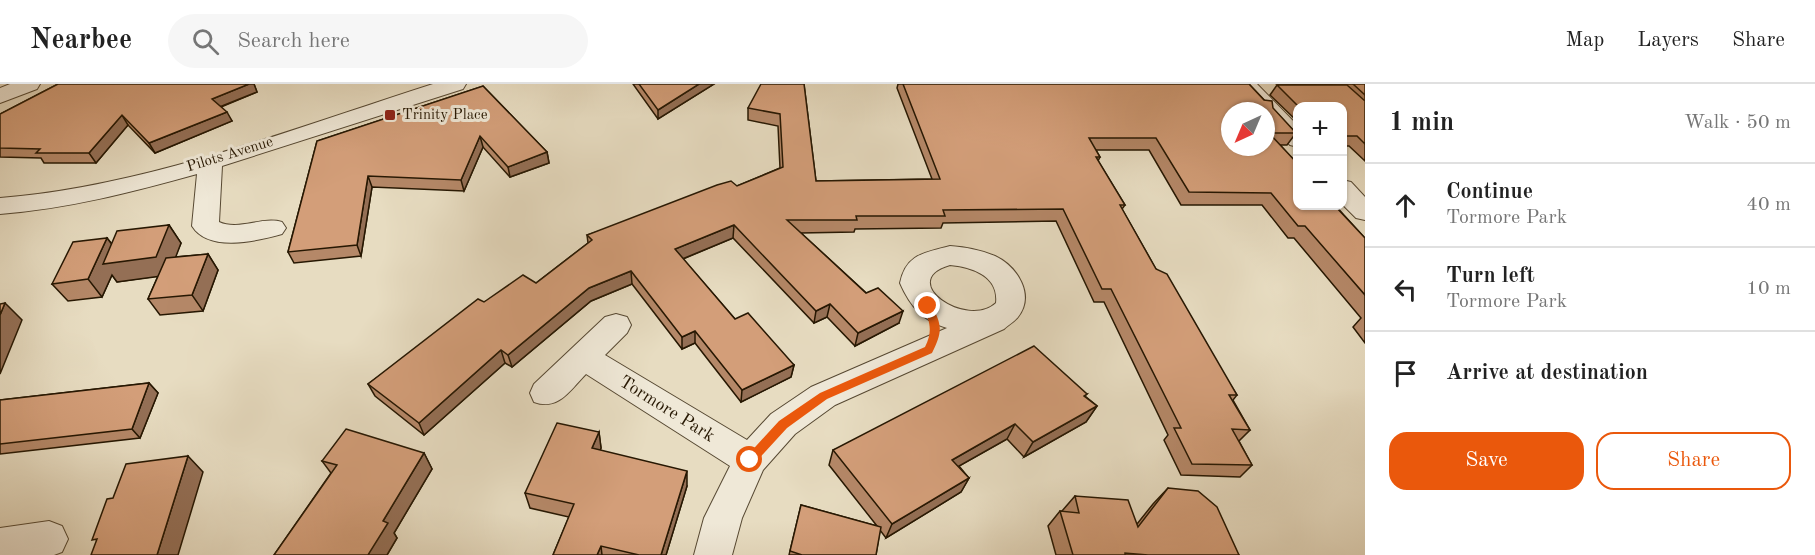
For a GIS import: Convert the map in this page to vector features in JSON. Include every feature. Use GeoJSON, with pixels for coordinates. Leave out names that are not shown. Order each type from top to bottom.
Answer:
{"type":"FeatureCollection","features":[{"type":"Feature","properties":{"kind":"street"},"geometry":{"type":"LineString","coordinates":[[0,96],[29,84]]}},
{"type":"Feature","properties":{"kind":"street","name":"Pilots Avenue"},"geometry":{"type":"LineString","coordinates":[[0,207],[48,202],[102,192],[210,162],[454,84]]}},
{"type":"Feature","properties":{"kind":"street"},"geometry":{"type":"LineString","coordinates":[[1245,84],[1293,135]]}},
{"type":"Feature","properties":{"kind":"street"},"geometry":{"type":"LineString","coordinates":[[210,162],[205,226],[210,231],[221,234],[273,228]]}},
{"type":"Feature","properties":{"kind":"street"},"geometry":{"type":"LineString","coordinates":[[1347,193],[1365,212]]}},
{"type":"Feature","properties":{"kind":"street"},"geometry":{"type":"LineString","coordinates":[[713,555],[723,518],[750,460],[783,424],[824,396],[993,321],[1005,314],[1011,304],[1012,293],[1006,281],[996,270],[982,262],[966,256],[950,255],[934,257],[923,263],[915,272],[913,283],[918,295],[928,306],[942,316],[959,322],[977,324],[993,321]]}},
{"type":"Feature","properties":{"kind":"street"},"geometry":{"type":"LineString","coordinates":[[928,306],[936,324],[936,337],[928,350]]}},
{"type":"Feature","properties":{"kind":"street"},"geometry":{"type":"LineString","coordinates":[[546,393],[616,326]]}},
{"type":"Feature","properties":{"kind":"street","name":"Tormore Park"},"geometry":{"type":"LineString","coordinates":[[584,357],[750,460]]}},
{"type":"Feature","properties":{"kind":"street"},"geometry":{"type":"LineString","coordinates":[[0,546],[49,539]]}},
{"type":"Feature","properties":{"kind":"building"},"geometry":{"type":"Polygon","coordinates":[[[58,84],[249,84],[212,99],[227,112],[149,143],[122,115],[89,153],[36,153],[40,149],[0,148],[0,114],[58,84]]]}},
{"type":"Feature","properties":{"kind":"building"},"geometry":{"type":"Polygon","coordinates":[[[639,84],[699,84],[658,110],[639,84]]]}},
{"type":"Feature","properties":{"kind":"building"},"geometry":{"type":"Polygon","coordinates":[[[761,84],[804,84],[816,181],[940,179],[903,84],[1249,84],[1264,100],[1272,102],[1221,102],[1221,156],[1275,156],[1275,139],[1293,159],[1293,210],[1339,210],[1365,238],[1365,295],[1305,226],[1298,226],[1271,193],[1189,192],[1156,138],[1089,138],[1100,157],[1096,157],[1125,205],[1120,205],[1156,269],[1167,274],[1237,395],[1229,395],[1250,430],[1232,429],[1252,465],[1192,464],[1174,428],[1181,428],[1111,289],[1102,289],[1063,209],[943,210],[945,216],[856,216],[857,220],[787,220],[866,293],[878,288],[903,311],[858,333],[830,304],[816,311],[734,225],[675,249],[735,319],[748,313],[794,365],[742,390],[695,331],[682,337],[631,271],[589,288],[508,355],[501,350],[419,423],[368,384],[478,299],[484,302],[523,275],[536,283],[592,240],[587,235],[717,185],[731,181],[737,186],[783,167],[780,114],[748,108],[761,84]]]}},
{"type":"Feature","properties":{"kind":"building"},"geometry":{"type":"Polygon","coordinates":[[[1353,84],[1365,84],[1365,95],[1353,84]]]}},
{"type":"Feature","properties":{"kind":"building"},"geometry":{"type":"Polygon","coordinates":[[[1277,85],[1347,85],[1365,101],[1365,144],[1357,136],[1347,136],[1347,102],[1294,102],[1277,85]]]}},
{"type":"Feature","properties":{"kind":"building"},"geometry":{"type":"Polygon","coordinates":[[[483,86],[547,152],[508,167],[480,136],[461,180],[368,176],[357,245],[288,252],[317,141],[483,86]]]}},
{"type":"Feature","properties":{"kind":"building"},"geometry":{"type":"Polygon","coordinates":[[[1275,110],[1293,130],[1293,133],[1275,133],[1275,110]]]}},
{"type":"Feature","properties":{"kind":"building"},"geometry":{"type":"Polygon","coordinates":[[[169,225],[156,257],[103,264],[117,231],[169,225]]]}},
{"type":"Feature","properties":{"kind":"building"},"geometry":{"type":"Polygon","coordinates":[[[107,238],[88,279],[52,284],[73,242],[107,238]]]}},
{"type":"Feature","properties":{"kind":"building"},"geometry":{"type":"Polygon","coordinates":[[[208,254],[192,295],[148,299],[166,258],[208,254]]]}},
{"type":"Feature","properties":{"kind":"building"},"geometry":{"type":"Polygon","coordinates":[[[5,303],[0,315],[0,304],[5,303]]]}},
{"type":"Feature","properties":{"kind":"building"},"geometry":{"type":"Polygon","coordinates":[[[1034,346],[1097,406],[1033,442],[1015,424],[952,460],[969,478],[892,524],[833,450],[1034,346]]]}},
{"type":"Feature","properties":{"kind":"building"},"geometry":{"type":"Polygon","coordinates":[[[149,383],[132,429],[0,444],[0,400],[149,383]]]}},
{"type":"Feature","properties":{"kind":"building"},"geometry":{"type":"Polygon","coordinates":[[[557,423],[599,432],[592,448],[687,471],[661,555],[639,555],[601,546],[597,555],[553,555],[574,504],[525,493],[557,423]]]}},
{"type":"Feature","properties":{"kind":"building"},"geometry":{"type":"Polygon","coordinates":[[[346,429],[424,453],[383,521],[388,523],[368,555],[274,555],[337,465],[322,461],[346,429]]]}},
{"type":"Feature","properties":{"kind":"building"},"geometry":{"type":"Polygon","coordinates":[[[188,456],[157,555],[91,555],[97,539],[92,540],[107,499],[113,498],[126,464],[188,456]]]}},
{"type":"Feature","properties":{"kind":"building"},"geometry":{"type":"Polygon","coordinates":[[[1168,488],[1198,491],[1217,507],[1239,555],[1125,553],[1125,555],[1073,555],[1060,511],[1079,513],[1075,496],[1128,500],[1138,527],[1168,488]]]}},
{"type":"Feature","properties":{"kind":"building"},"geometry":{"type":"Polygon","coordinates":[[[801,505],[881,527],[876,555],[802,555],[790,551],[801,505]]]}},
{"type":"Feature","properties":{"kind":"place","name":"Trinity Place"},"geometry":{"type":"Point","coordinates":[390,115]}},
{"type":"Feature","properties":{"kind":"route"},"geometry":{"type":"LineString","coordinates":[[750,460],[783,424],[824,396],[928,350],[936,337],[936,324],[928,306]]}}]}
